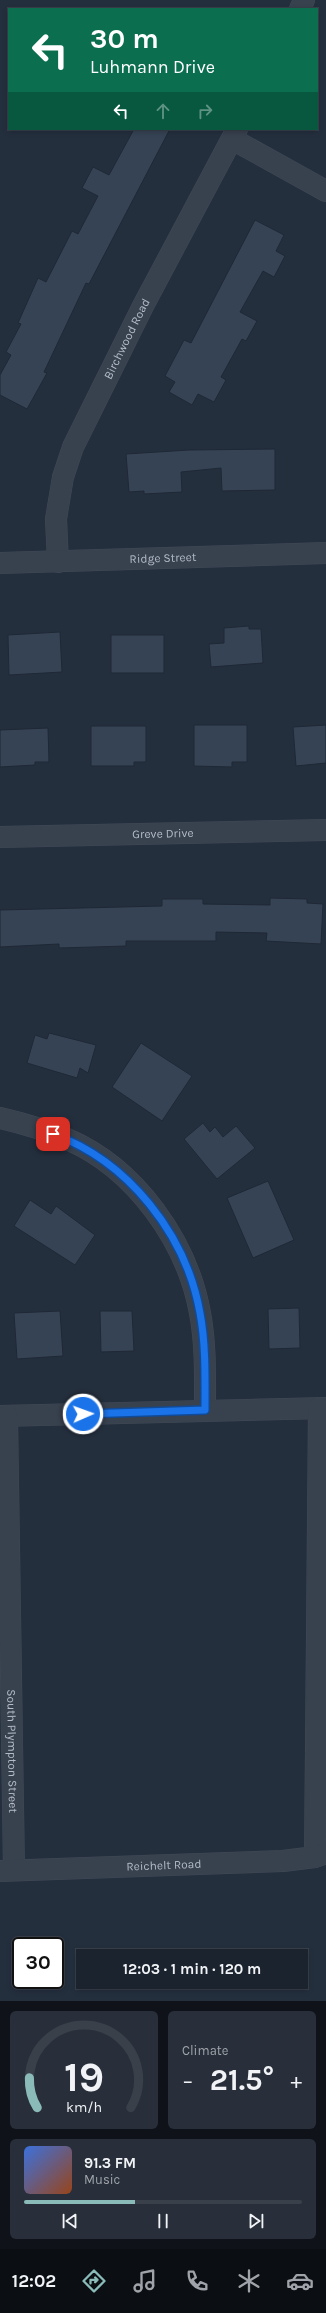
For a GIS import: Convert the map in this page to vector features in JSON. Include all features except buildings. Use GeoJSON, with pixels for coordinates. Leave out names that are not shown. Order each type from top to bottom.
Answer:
{"type":"FeatureCollection","features":[{"type":"Feature","properties":{"kind":"street"},"geometry":{"type":"LineString","coordinates":[[234,134],[326,191]]}},
{"type":"Feature","properties":{"kind":"street","name":"Birchwood Road"},"geometry":{"type":"LineString","coordinates":[[58,562],[56,519],[63,477],[73,447],[143,306],[234,134]]}},
{"type":"Feature","properties":{"kind":"street","name":"Ridge Street"},"geometry":{"type":"LineString","coordinates":[[0,563],[326,553]]}},
{"type":"Feature","properties":{"kind":"street","name":"Greve Drive"},"geometry":{"type":"LineString","coordinates":[[0,837],[326,830]]}},
{"type":"Feature","properties":{"kind":"street"},"geometry":{"type":"LineString","coordinates":[[0,1118],[67,1139],[99,1157],[130,1184],[157,1214],[184,1263],[197,1297],[204,1351],[205,1410]]}},
{"type":"Feature","properties":{"kind":"street"},"geometry":{"type":"LineString","coordinates":[[4,1416],[323,1408],[321,1855]]}},
{"type":"Feature","properties":{"kind":"street","name":"South Plympton Street"},"geometry":{"type":"LineString","coordinates":[[4,1416],[7,1870]]}},
{"type":"Feature","properties":{"kind":"street","name":"Reichelt Road"},"geometry":{"type":"LineString","coordinates":[[7,1870],[283,1861],[321,1855]]}},
{"type":"Feature","properties":{"kind":"route"},"geometry":{"type":"LineString","coordinates":[[53,1134],[67,1139],[99,1157],[116,1170],[146,1200],[157,1214],[170,1235],[191,1280],[197,1297],[203,1330],[205,1410],[83,1414]]}}]}
